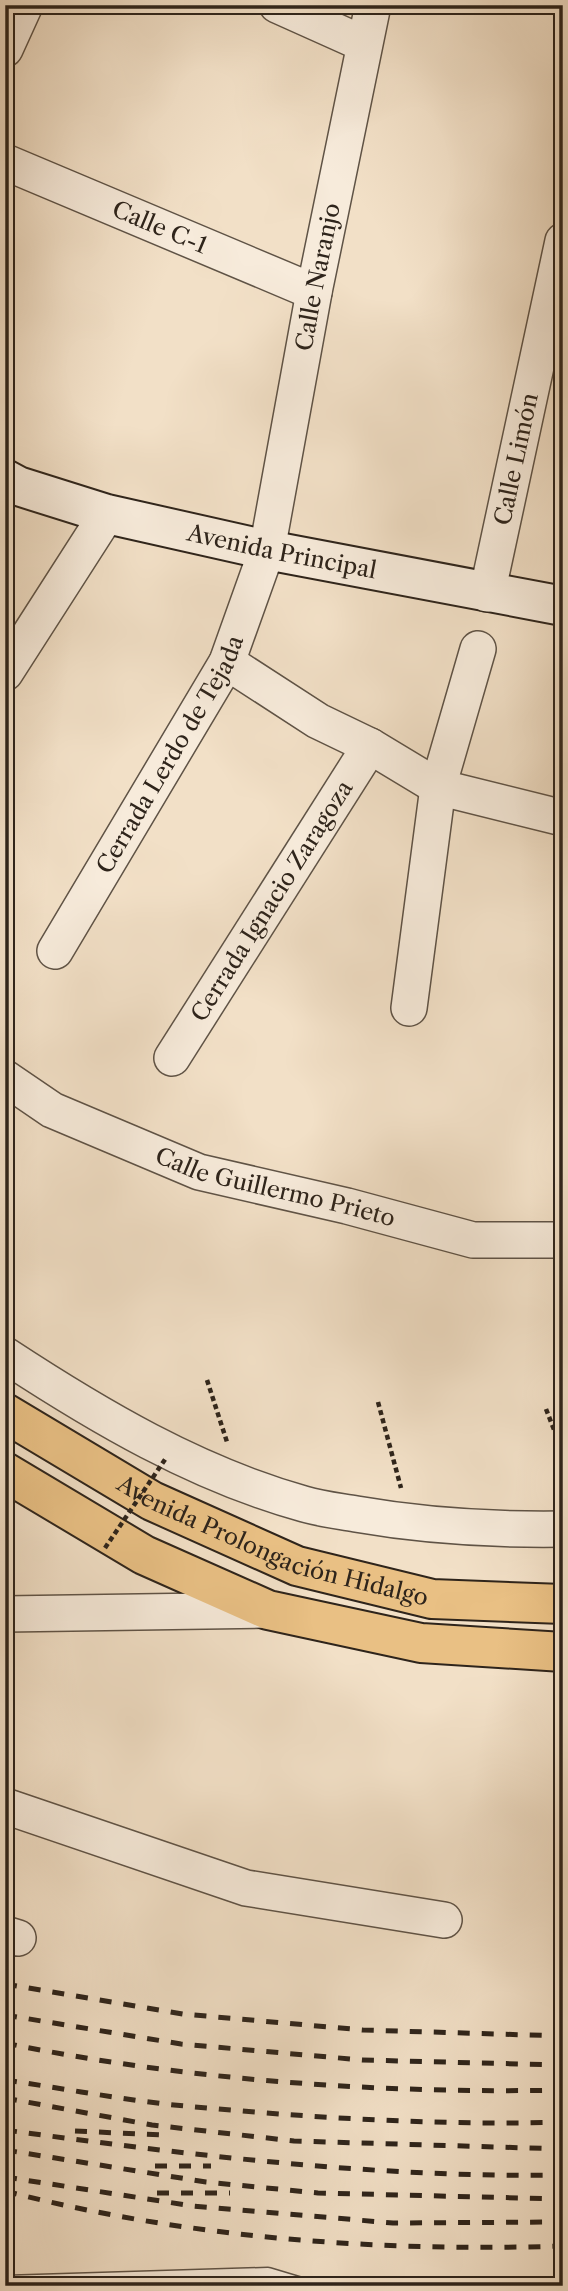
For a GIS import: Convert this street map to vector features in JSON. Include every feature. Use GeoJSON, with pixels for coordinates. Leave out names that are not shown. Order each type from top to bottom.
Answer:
{"type":"FeatureCollection","features":[{"type":"Feature","properties":{"kind":"highway","name":"Avenida Prolongación Hidalgo"},"geometry":{"type":"LineString","coordinates":[[5,1413],[152,1502],[297,1566],[432,1599],[563,1604]]}},
{"type":"Feature","properties":{"kind":"highway"},"geometry":{"type":"LineString","coordinates":[[5,1472],[144,1555],[268,1610],[421,1643],[563,1652]]}},
{"type":"Feature","properties":{"kind":"street"},"geometry":{"type":"LineString","coordinates":[[5,49],[25,5]]}},
{"type":"Feature","properties":{"kind":"street"},"geometry":{"type":"LineString","coordinates":[[276,5],[364,44]]}},
{"type":"Feature","properties":{"kind":"street","name":"Calle Naranjo"},"geometry":{"type":"LineString","coordinates":[[267,550],[314,292],[373,5]]}},
{"type":"Feature","properties":{"kind":"street","name":"Calle C-1"},"geometry":{"type":"LineString","coordinates":[[5,162],[314,292]]}},
{"type":"Feature","properties":{"kind":"street","name":"Calle Limón"},"geometry":{"type":"LineString","coordinates":[[487,594],[563,242]]}},
{"type":"Feature","properties":{"kind":"street","name":"Avenida Principal"},"geometry":{"type":"LineString","coordinates":[[5,479],[18,486],[107,513],[267,550],[487,594],[563,606]]}},
{"type":"Feature","properties":{"kind":"street"},"geometry":{"type":"LineString","coordinates":[[5,673],[107,513]]}},
{"type":"Feature","properties":{"kind":"street","name":"Cerrada Lerdo de Tejada"},"geometry":{"type":"LineString","coordinates":[[55,951],[227,662],[267,550]]}},
{"type":"Feature","properties":{"kind":"street"},"geometry":{"type":"LineString","coordinates":[[409,1008],[438,787],[478,649]]}},
{"type":"Feature","properties":{"kind":"street"},"geometry":{"type":"LineString","coordinates":[[227,662],[318,721],[370,746],[438,787],[563,818]]}},
{"type":"Feature","properties":{"kind":"street","name":"Cerrada Ignacio Zaragoza"},"geometry":{"type":"LineString","coordinates":[[172,1058],[370,746]]}},
{"type":"Feature","properties":{"kind":"street","name":"Calle Guillermo Prieto"},"geometry":{"type":"LineString","coordinates":[[5,1077],[52,1110],[198,1172],[347,1206],[473,1240],[563,1240]]}},
{"type":"Feature","properties":{"kind":"street"},"geometry":{"type":"LineString","coordinates":[[5,1355],[137,1435],[239,1483],[306,1505],[410,1523],[502,1530],[563,1529]]}},
{"type":"Feature","properties":{"kind":"street"},"geometry":{"type":"LineString","coordinates":[[5,1614],[268,1610]]}},
{"type":"Feature","properties":{"kind":"street"},"geometry":{"type":"LineString","coordinates":[[5,1805],[246,1888],[443,1920]]}},
{"type":"Feature","properties":{"kind":"lane"},"geometry":{"type":"LineString","coordinates":[[5,2285],[268,2277],[298,2286]]}},
{"type":"Feature","properties":{"kind":"path"},"geometry":{"type":"LineString","coordinates":[[207,1380],[239,1483]]}},
{"type":"Feature","properties":{"kind":"path"},"geometry":{"type":"LineString","coordinates":[[377,1402],[410,1523]]}},
{"type":"Feature","properties":{"kind":"path"},"geometry":{"type":"LineString","coordinates":[[546,1409],[563,1453]]}},
{"type":"Feature","properties":{"kind":"path"},"geometry":{"type":"LineString","coordinates":[[105,1548],[166,1458]]}},
{"type":"Feature","properties":{"kind":"railway"},"geometry":{"type":"LineString","coordinates":[[5,1984],[183,2014],[363,2030],[563,2036]]}},
{"type":"Feature","properties":{"kind":"railway"},"geometry":{"type":"LineString","coordinates":[[5,2015],[181,2044],[362,2060],[563,2065]]}},
{"type":"Feature","properties":{"kind":"railway"},"geometry":{"type":"LineString","coordinates":[[5,2043],[142,2067],[283,2082],[424,2090],[563,2090]]}},
{"type":"Feature","properties":{"kind":"railway"},"geometry":{"type":"LineString","coordinates":[[5,2080],[153,2103],[271,2113],[417,2122],[563,2122]]}},
{"type":"Feature","properties":{"kind":"railway"},"geometry":{"type":"LineString","coordinates":[[5,2098],[152,2125],[294,2141],[563,2149]]}},
{"type":"Feature","properties":{"kind":"railway"},"geometry":{"type":"LineString","coordinates":[[5,2130],[214,2156],[353,2169],[563,2175]]}},
{"type":"Feature","properties":{"kind":"railway"},"geometry":{"type":"LineString","coordinates":[[75,2131],[163,2135]]}},
{"type":"Feature","properties":{"kind":"railway"},"geometry":{"type":"LineString","coordinates":[[5,2150],[206,2182],[318,2193],[563,2199]]}},
{"type":"Feature","properties":{"kind":"railway"},"geometry":{"type":"LineString","coordinates":[[155,2166],[211,2166]]}},
{"type":"Feature","properties":{"kind":"railway"},"geometry":{"type":"LineString","coordinates":[[5,2177],[193,2206],[393,2223],[563,2222]]}},
{"type":"Feature","properties":{"kind":"railway"},"geometry":{"type":"LineString","coordinates":[[5,2191],[142,2220],[282,2238],[422,2247],[563,2246]]}},
{"type":"Feature","properties":{"kind":"railway"},"geometry":{"type":"LineString","coordinates":[[157,2193],[230,2193]]}}]}
